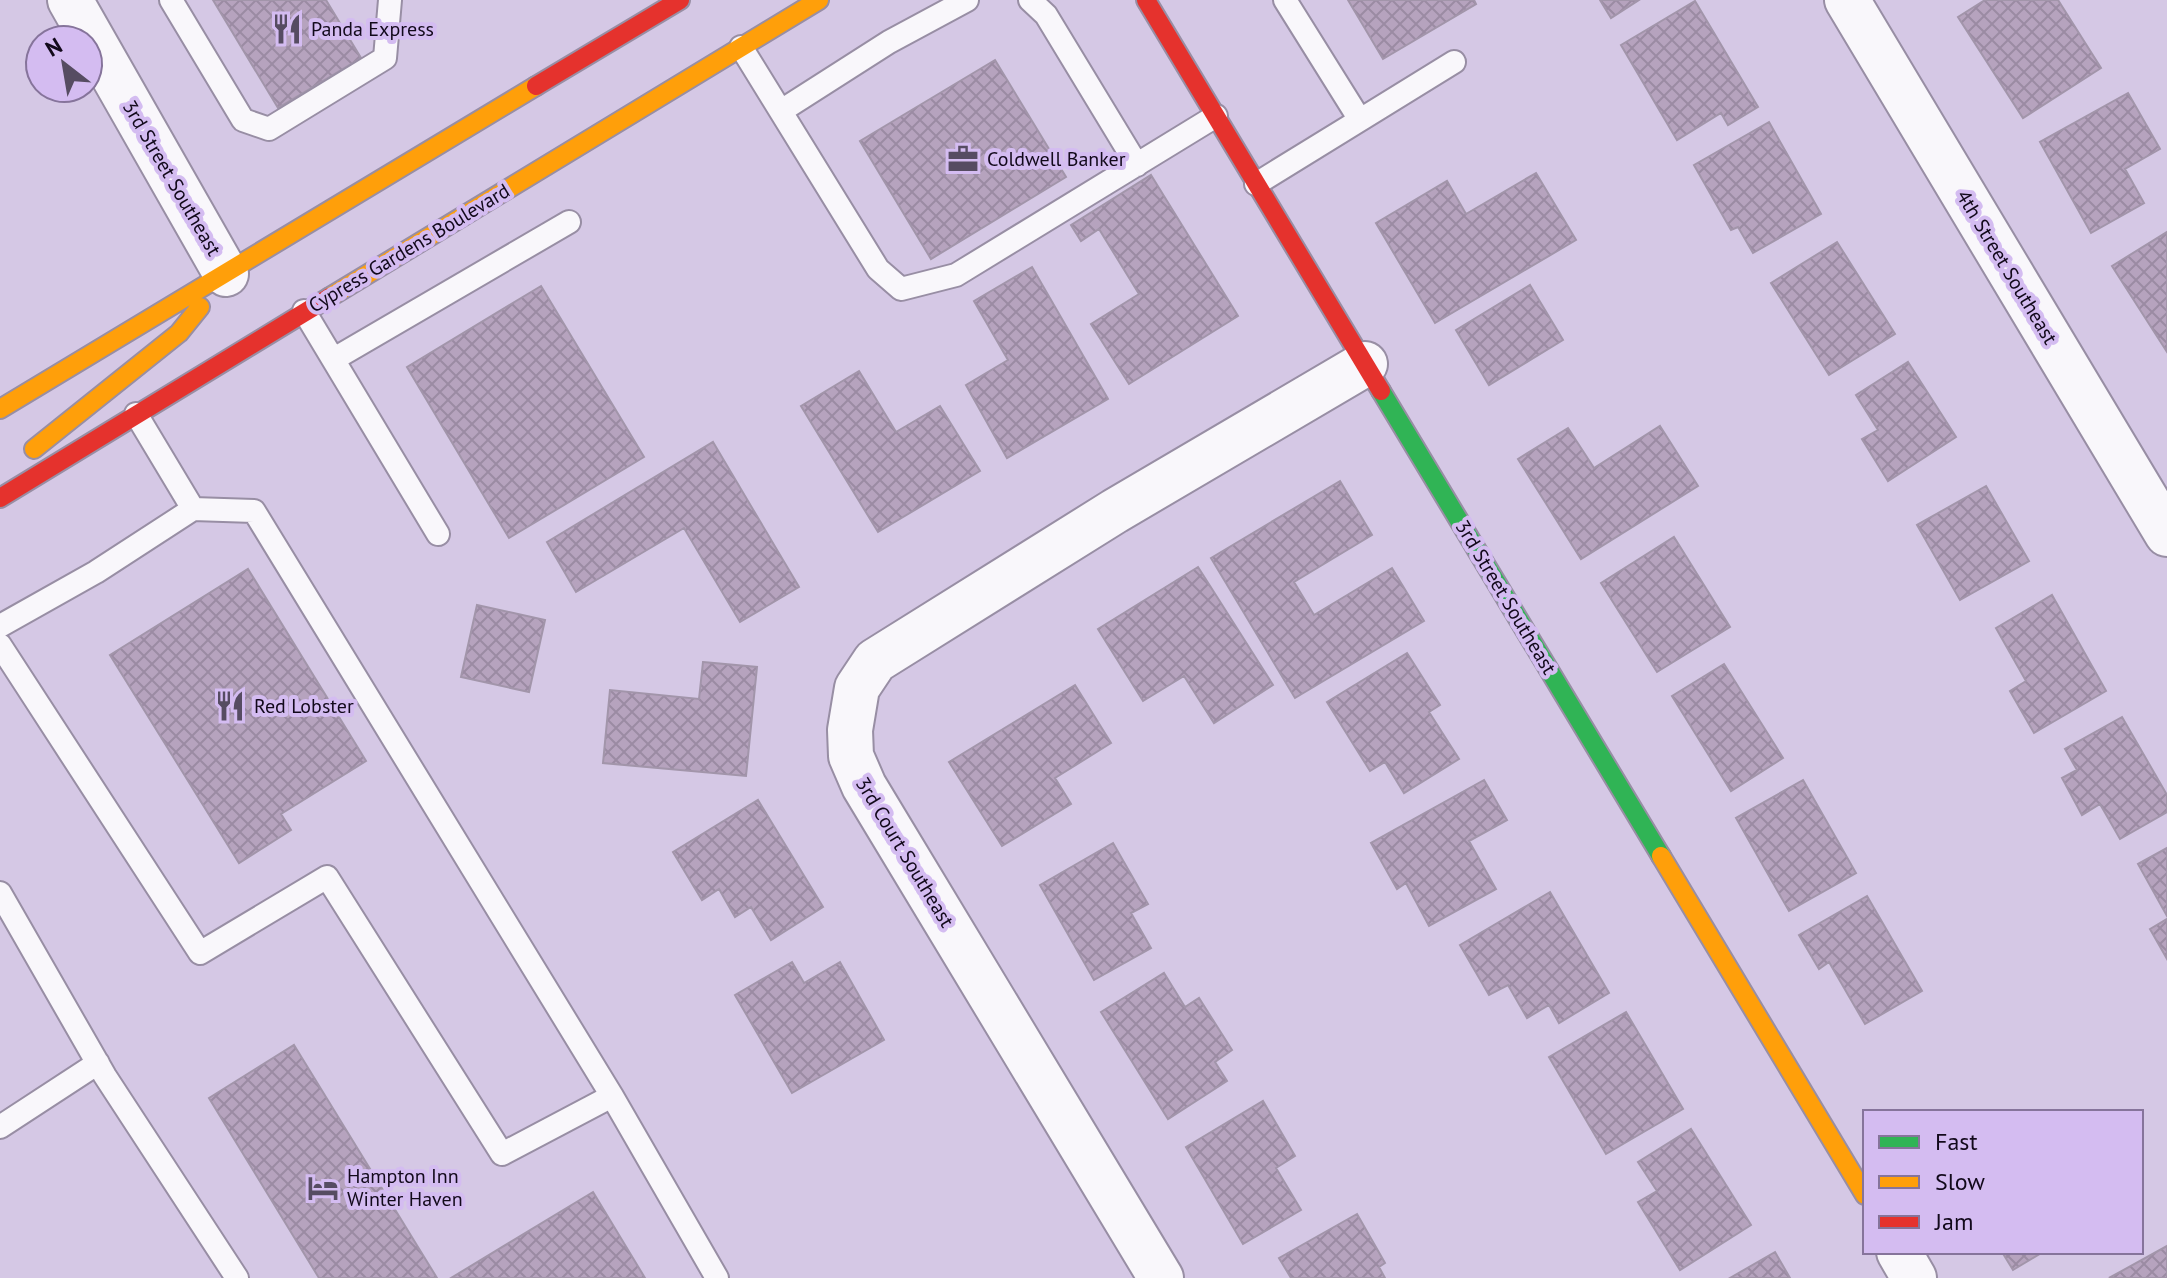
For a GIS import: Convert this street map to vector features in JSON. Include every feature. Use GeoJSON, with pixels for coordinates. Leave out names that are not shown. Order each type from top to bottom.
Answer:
{"type":"FeatureCollection","features":[{"type":"Feature","properties":{"kind":"main road"},"geometry":{"type":"LineString","coordinates":[[0,409],[680,0]]}},
{"type":"Feature","properties":{"kind":"main road","name":"Cypress Gardens Boulevard"},"geometry":{"type":"LineString","coordinates":[[0,498],[819,0]]}},
{"type":"Feature","properties":{"kind":"main road","name":"3rd Street Southeast"},"geometry":{"type":"LineString","coordinates":[[1146,0],[1863,1192]]}},
{"type":"Feature","properties":{"kind":"main road"},"geometry":{"type":"LineString","coordinates":[[11,471],[179,333],[226,274]]}},
{"type":"Feature","properties":{"kind":"street","name":"3rd Street Southeast"},"geometry":{"type":"LineString","coordinates":[[70,0],[226,274]]}},
{"type":"Feature","properties":{"kind":"street","name":"4th Street Southeast"},"geometry":{"type":"LineString","coordinates":[[1847,0],[2167,534]]}},
{"type":"Feature","properties":{"kind":"street","name":"3rd Court Southeast"},"geometry":{"type":"LineString","coordinates":[[1161,1278],[864,786],[851,756],[850,730],[857,688],[875,661],[1115,511],[1365,364]]}},
{"type":"Feature","properties":{"kind":"street"},"geometry":{"type":"LineString","coordinates":[[1900,1254],[1914,1278]]}},
{"type":"Feature","properties":{"kind":"lane"},"geometry":{"type":"LineString","coordinates":[[171,0],[243,120],[269,129],[385,58],[390,0]]}},
{"type":"Feature","properties":{"kind":"lane"},"geometry":{"type":"LineString","coordinates":[[781,111],[889,42],[967,0]]}},
{"type":"Feature","properties":{"kind":"lane"},"geometry":{"type":"LineString","coordinates":[[1030,0],[1046,15],[1137,165]]}},
{"type":"Feature","properties":{"kind":"lane"},"geometry":{"type":"LineString","coordinates":[[1285,0],[1360,120]]}},
{"type":"Feature","properties":{"kind":"lane"},"geometry":{"type":"LineString","coordinates":[[741,47],[878,269],[901,289],[956,275],[1216,116]]}},
{"type":"Feature","properties":{"kind":"lane"},"geometry":{"type":"LineString","coordinates":[[1256,184],[1454,62]]}},
{"type":"Feature","properties":{"kind":"lane"},"geometry":{"type":"LineString","coordinates":[[334,359],[569,222]]}},
{"type":"Feature","properties":{"kind":"lane"},"geometry":{"type":"LineString","coordinates":[[304,311],[438,534]]}},
{"type":"Feature","properties":{"kind":"lane"},"geometry":{"type":"LineString","coordinates":[[136,414],[193,509]]}},
{"type":"Feature","properties":{"kind":"lane"},"geometry":{"type":"LineString","coordinates":[[0,626],[96,572],[193,509],[254,511],[612,1096],[717,1278]]}},
{"type":"Feature","properties":{"kind":"lane"},"geometry":{"type":"LineString","coordinates":[[0,645],[200,953],[327,877],[502,1154],[612,1096]]}},
{"type":"Feature","properties":{"kind":"lane"},"geometry":{"type":"LineString","coordinates":[[0,893],[98,1063],[229,1275]]}},
{"type":"Feature","properties":{"kind":"lane"},"geometry":{"type":"LineString","coordinates":[[0,1127],[98,1063]]}},
{"type":"Feature","properties":{"kind":"building","name":"Panda Express"},"geometry":{"type":"Polygon","coordinates":[[[213,0],[326,0],[361,58],[278,108],[213,0]]]}},
{"type":"Feature","properties":{"kind":"building"},"geometry":{"type":"Polygon","coordinates":[[[1348,0],[1474,0],[1476,4],[1383,59],[1348,0]]]}},
{"type":"Feature","properties":{"kind":"building"},"geometry":{"type":"Polygon","coordinates":[[[1600,0],[1639,0],[1611,18],[1600,0]]]}},
{"type":"Feature","properties":{"kind":"building"},"geometry":{"type":"Polygon","coordinates":[[[1985,0],[2058,0],[2101,68],[2023,118],[1958,17],[1985,0]]]}},
{"type":"Feature","properties":{"kind":"building"},"geometry":{"type":"Polygon","coordinates":[[[1695,1],[1758,107],[1728,125],[1721,113],[1677,140],[1621,45],[1695,1]]]}},
{"type":"Feature","properties":{"kind":"building","name":"Coldwell Banker"},"geometry":{"type":"Polygon","coordinates":[[[995,60],[1066,177],[931,259],[860,141],[995,60]]]}},
{"type":"Feature","properties":{"kind":"building"},"geometry":{"type":"Polygon","coordinates":[[[2128,93],[2160,149],[2125,169],[2144,203],[2091,233],[2040,142],[2128,93]]]}},
{"type":"Feature","properties":{"kind":"building"},"geometry":{"type":"Polygon","coordinates":[[[1769,122],[1821,214],[1753,253],[1738,227],[1731,230],[1694,165],[1769,122]]]}},
{"type":"Feature","properties":{"kind":"building"},"geometry":{"type":"Polygon","coordinates":[[[1536,173],[1576,240],[1435,323],[1376,223],[1447,181],[1466,214],[1536,173]]]}},
{"type":"Feature","properties":{"kind":"building"},"geometry":{"type":"Polygon","coordinates":[[[1151,175],[1238,316],[1129,384],[1091,324],[1139,294],[1099,229],[1081,241],[1071,225],[1151,175]]]}},
{"type":"Feature","properties":{"kind":"building"},"geometry":{"type":"Polygon","coordinates":[[[2167,232],[2167,352],[2112,266],[2167,232]]]}},
{"type":"Feature","properties":{"kind":"building"},"geometry":{"type":"Polygon","coordinates":[[[1837,242],[1895,334],[1829,375],[1771,283],[1837,242]]]}},
{"type":"Feature","properties":{"kind":"building"},"geometry":{"type":"Polygon","coordinates":[[[1032,267],[1108,399],[1007,458],[966,385],[1008,360],[974,301],[1032,267]]]}},
{"type":"Feature","properties":{"kind":"building"},"geometry":{"type":"Polygon","coordinates":[[[1530,285],[1563,340],[1489,385],[1456,330],[1530,285]]]}},
{"type":"Feature","properties":{"kind":"building"},"geometry":{"type":"Polygon","coordinates":[[[541,286],[644,457],[509,538],[407,367],[541,286]]]}},
{"type":"Feature","properties":{"kind":"building"},"geometry":{"type":"Polygon","coordinates":[[[1908,362],[1956,437],[1888,481],[1862,439],[1878,430],[1856,395],[1908,362]]]}},
{"type":"Feature","properties":{"kind":"building"},"geometry":{"type":"Polygon","coordinates":[[[859,371],[896,432],[940,406],[980,471],[878,532],[801,406],[859,371]]]}},
{"type":"Feature","properties":{"kind":"building"},"geometry":{"type":"Polygon","coordinates":[[[1660,426],[1698,486],[1581,559],[1518,459],[1568,428],[1594,468],[1660,426]]]}},
{"type":"Feature","properties":{"kind":"building"},"geometry":{"type":"Polygon","coordinates":[[[713,442],[799,587],[740,622],[684,528],[576,592],[547,542],[713,442]]]}},
{"type":"Feature","properties":{"kind":"building"},"geometry":{"type":"Polygon","coordinates":[[[1340,481],[1372,535],[1294,582],[1314,615],[1392,568],[1424,621],[1295,698],[1211,558],[1340,481]]]}},
{"type":"Feature","properties":{"kind":"building"},"geometry":{"type":"Polygon","coordinates":[[[1986,486],[2029,561],[1960,600],[1917,525],[1986,486]]]}},
{"type":"Feature","properties":{"kind":"building"},"geometry":{"type":"Polygon","coordinates":[[[1674,537],[1730,627],[1657,672],[1601,583],[1674,537]]]}},
{"type":"Feature","properties":{"kind":"building"},"geometry":{"type":"Polygon","coordinates":[[[1198,567],[1273,685],[1214,723],[1184,676],[1143,701],[1098,629],[1198,567]]]}},
{"type":"Feature","properties":{"kind":"building"},"geometry":{"type":"Polygon","coordinates":[[[248,569],[366,761],[281,814],[291,830],[239,863],[110,655],[248,569]]]}},
{"type":"Feature","properties":{"kind":"building"},"geometry":{"type":"Polygon","coordinates":[[[2052,595],[2106,691],[2034,733],[2010,691],[2026,681],[1996,628],[2052,595]]]}},
{"type":"Feature","properties":{"kind":"building"},"geometry":{"type":"Polygon","coordinates":[[[477,605],[545,620],[529,692],[461,677],[477,605]]]}},
{"type":"Feature","properties":{"kind":"building"},"geometry":{"type":"Polygon","coordinates":[[[1407,653],[1440,705],[1429,712],[1459,759],[1404,793],[1385,762],[1370,771],[1327,702],[1407,653]]]}},
{"type":"Feature","properties":{"kind":"building"},"geometry":{"type":"Polygon","coordinates":[[[703,662],[757,667],[746,776],[603,763],[610,690],[699,699],[703,662]]]}},
{"type":"Feature","properties":{"kind":"building"},"geometry":{"type":"Polygon","coordinates":[[[1724,664],[1783,758],[1731,791],[1672,696],[1724,664]]]}},
{"type":"Feature","properties":{"kind":"building"},"geometry":{"type":"Polygon","coordinates":[[[1075,685],[1111,743],[1055,778],[1071,804],[1002,846],[949,762],[1075,685]]]}},
{"type":"Feature","properties":{"kind":"building"},"geometry":{"type":"Polygon","coordinates":[[[2122,717],[2167,795],[2167,812],[2120,839],[2100,804],[2082,815],[2062,778],[2077,770],[2065,749],[2122,717]]]}},
{"type":"Feature","properties":{"kind":"building"},"geometry":{"type":"Polygon","coordinates":[[[1484,780],[1507,820],[1469,841],[1496,889],[1429,926],[1406,883],[1397,889],[1371,843],[1484,780]]]}},
{"type":"Feature","properties":{"kind":"building"},"geometry":{"type":"Polygon","coordinates":[[[1803,780],[1856,873],[1789,911],[1736,818],[1803,780]]]}},
{"type":"Feature","properties":{"kind":"building"},"geometry":{"type":"Polygon","coordinates":[[[758,800],[823,907],[771,940],[751,907],[735,917],[719,889],[702,900],[673,852],[758,800]]]}},
{"type":"Feature","properties":{"kind":"building"},"geometry":{"type":"Polygon","coordinates":[[[1113,843],[1148,904],[1131,913],[1151,948],[1094,980],[1040,885],[1113,843]]]}},
{"type":"Feature","properties":{"kind":"building"},"geometry":{"type":"Polygon","coordinates":[[[2167,848],[2167,916],[2138,864],[2167,848]]]}},
{"type":"Feature","properties":{"kind":"building"},"geometry":{"type":"Polygon","coordinates":[[[1550,892],[1609,993],[1559,1023],[1549,1005],[1527,1018],[1508,985],[1489,995],[1460,945],[1550,892]]]}},
{"type":"Feature","properties":{"kind":"building"},"geometry":{"type":"Polygon","coordinates":[[[1867,896],[1922,991],[1865,1024],[1829,962],[1819,969],[1799,935],[1867,896]]]}},
{"type":"Feature","properties":{"kind":"building"},"geometry":{"type":"Polygon","coordinates":[[[2167,919],[2167,959],[2150,929],[2167,919]]]}},
{"type":"Feature","properties":{"kind":"building"},"geometry":{"type":"Polygon","coordinates":[[[792,962],[804,983],[840,962],[884,1040],[792,1093],[735,995],[792,962]]]}},
{"type":"Feature","properties":{"kind":"building"},"geometry":{"type":"Polygon","coordinates":[[[1164,973],[1185,1007],[1199,998],[1232,1050],[1215,1062],[1227,1081],[1168,1119],[1101,1012],[1164,973]]]}},
{"type":"Feature","properties":{"kind":"building"},"geometry":{"type":"Polygon","coordinates":[[[1626,1012],[1683,1109],[1606,1154],[1549,1057],[1626,1012]]]}},
{"type":"Feature","properties":{"kind":"building","name":"Hampton Inn Winter Haven"},"geometry":{"type":"Polygon","coordinates":[[[294,1045],[437,1278],[319,1278],[209,1098],[294,1045]]]}},
{"type":"Feature","properties":{"kind":"building"},"geometry":{"type":"Polygon","coordinates":[[[1263,1101],[1295,1156],[1276,1168],[1301,1210],[1243,1244],[1186,1147],[1263,1101]]]}},
{"type":"Feature","properties":{"kind":"building"},"geometry":{"type":"Polygon","coordinates":[[[1691,1129],[1751,1225],[1680,1270],[1638,1202],[1657,1191],[1638,1162],[1691,1129]]]}},
{"type":"Feature","properties":{"kind":"building","name":"Hampton Inn Winter Haven"},"geometry":{"type":"Polygon","coordinates":[[[593,1192],[645,1278],[451,1278],[593,1192]]]}},
{"type":"Feature","properties":{"kind":"building"},"geometry":{"type":"Polygon","coordinates":[[[1357,1214],[1385,1263],[1379,1267],[1385,1278],[1291,1278],[1279,1258],[1357,1214]]]}},
{"type":"Feature","properties":{"kind":"building"},"geometry":{"type":"Polygon","coordinates":[[[2167,1246],[2167,1278],[2109,1278],[2167,1246]]]}},
{"type":"Feature","properties":{"kind":"building"},"geometry":{"type":"Polygon","coordinates":[[[1775,1252],[1790,1278],[1730,1278],[1775,1252]]]}},
{"type":"Feature","properties":{"kind":"building"},"geometry":{"type":"Polygon","coordinates":[[[2003,1254],[2040,1254],[2013,1270],[2003,1254]]]}},
{"type":"Feature","properties":{"kind":"traffic: fast"},"geometry":{"type":"LineString","coordinates":[[1381,391],[1661,856]]}},
{"type":"Feature","properties":{"kind":"traffic: slow"},"geometry":{"type":"LineString","coordinates":[[330,297],[819,0]]}},
{"type":"Feature","properties":{"kind":"traffic: slow"},"geometry":{"type":"LineString","coordinates":[[0,409],[536,86]]}},
{"type":"Feature","properties":{"kind":"traffic: slow"},"geometry":{"type":"LineString","coordinates":[[34,449],[179,333],[200,307]]}},
{"type":"Feature","properties":{"kind":"traffic: slow"},"geometry":{"type":"LineString","coordinates":[[1661,856],[1863,1192]]}},
{"type":"Feature","properties":{"kind":"traffic: jam"},"geometry":{"type":"LineString","coordinates":[[536,86],[680,0]]}},
{"type":"Feature","properties":{"kind":"traffic: jam"},"geometry":{"type":"LineString","coordinates":[[1146,0],[1381,391]]}},
{"type":"Feature","properties":{"kind":"traffic: jam"},"geometry":{"type":"LineString","coordinates":[[0,498],[330,297]]}},
{"type":"Feature","properties":{"kind":"place","name":"Panda Express"},"geometry":{"type":"Point","coordinates":[287,29]}},
{"type":"Feature","properties":{"kind":"place","name":"Coldwell Banker"},"geometry":{"type":"Point","coordinates":[963,159]}},
{"type":"Feature","properties":{"kind":"place","name":"Red Lobster"},"geometry":{"type":"Point","coordinates":[230,706]}},
{"type":"Feature","properties":{"kind":"place","name":"Hampton Inn Winter Haven"},"geometry":{"type":"Point","coordinates":[323,1188]}}]}
